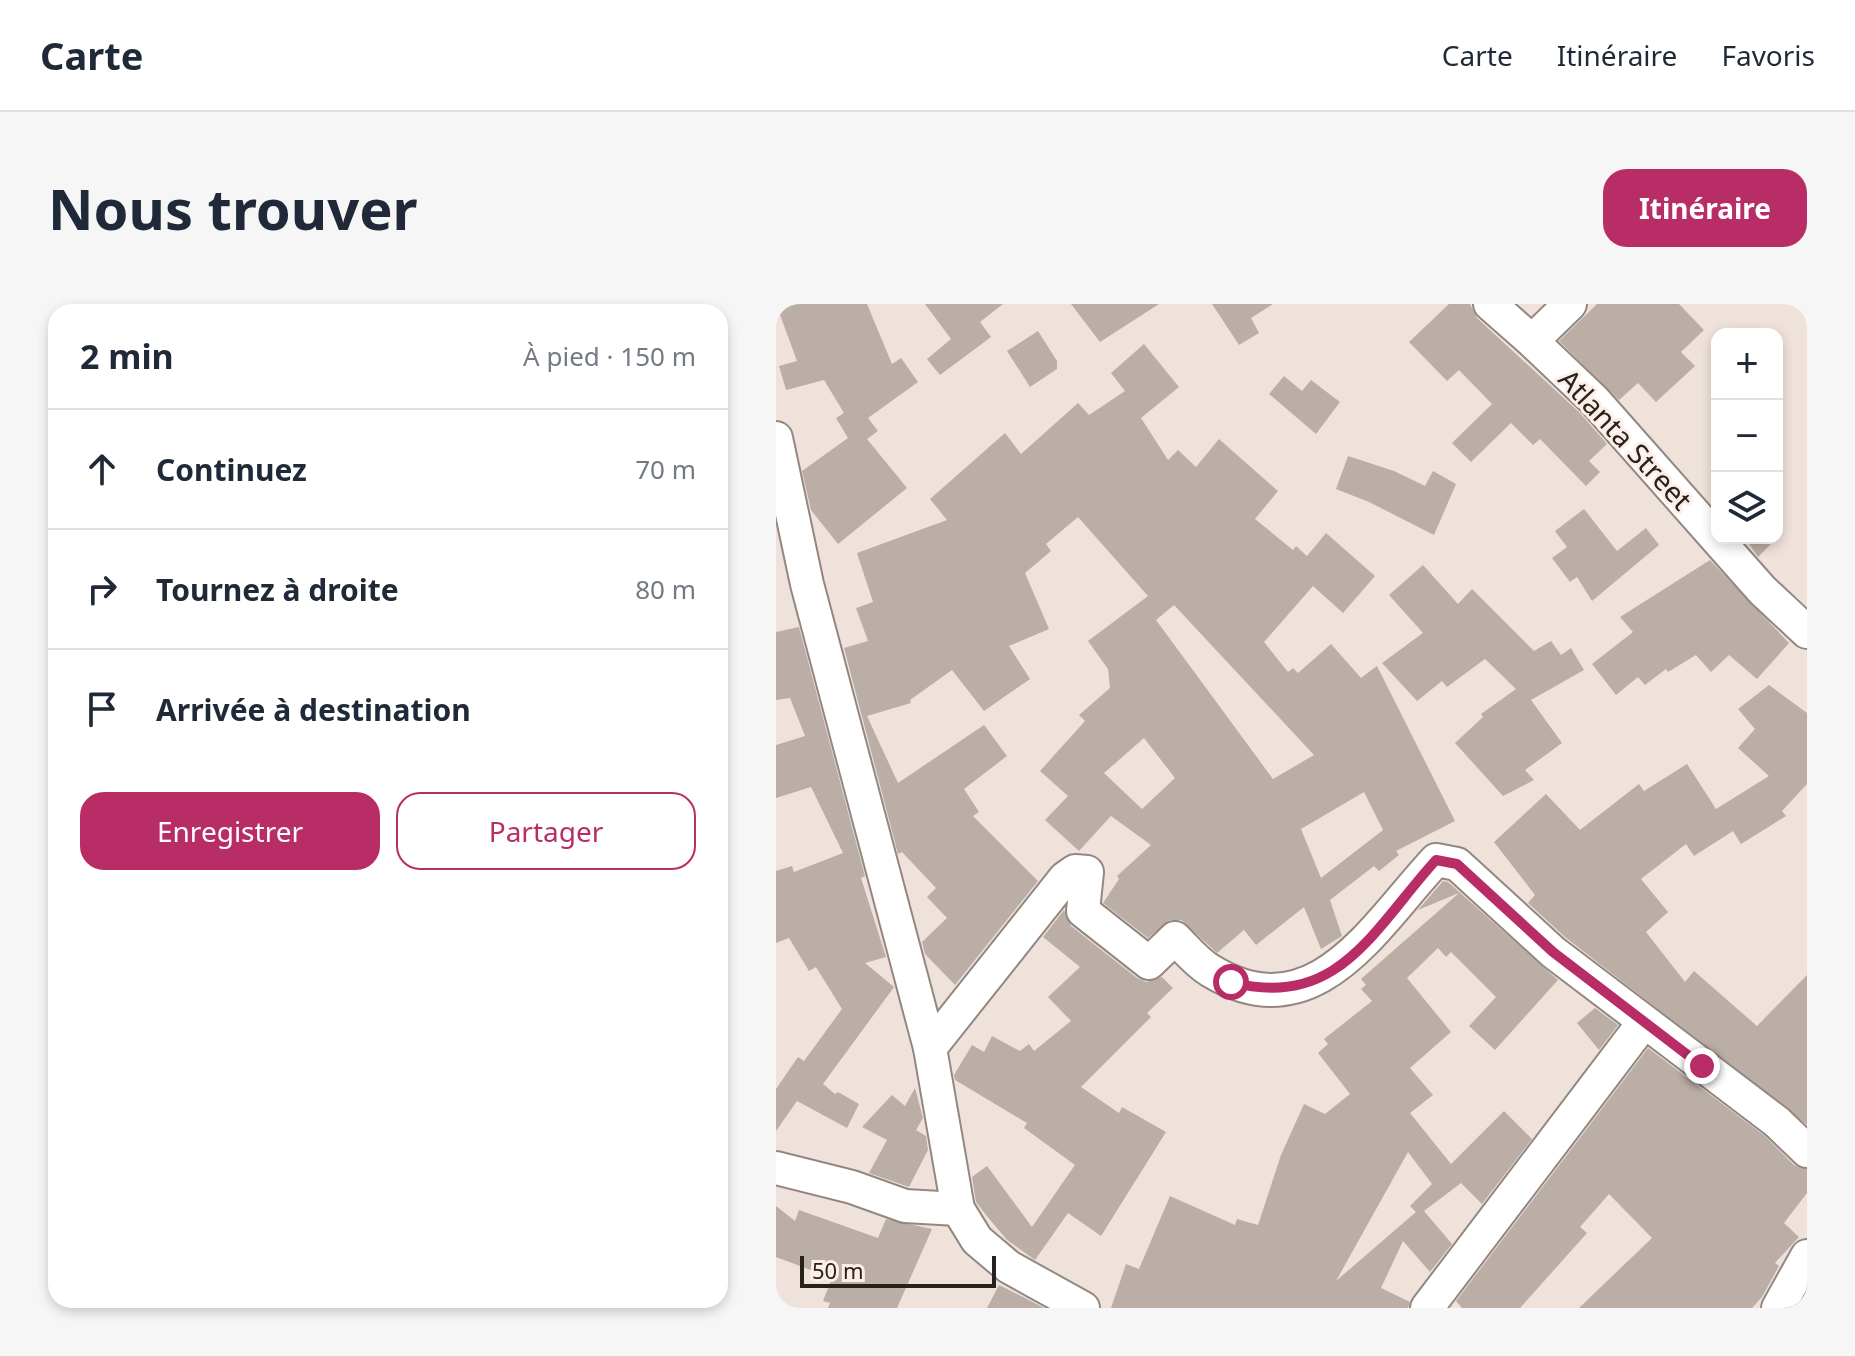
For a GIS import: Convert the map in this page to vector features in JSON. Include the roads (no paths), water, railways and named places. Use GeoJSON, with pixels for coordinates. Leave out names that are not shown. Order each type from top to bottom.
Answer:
{"type":"FeatureCollection","features":[{"type":"Feature","properties":{"kind":"street","name":"Atlanta Street"},"geometry":{"type":"LineString","coordinates":[[1490,304],[1594,400],[1762,590],[1807,632]]}},
{"type":"Feature","properties":{"kind":"street"},"geometry":{"type":"LineString","coordinates":[[1532,341],[1570,304]]}},
{"type":"Feature","properties":{"kind":"street"},"geometry":{"type":"LineString","coordinates":[[776,438],[807,584],[930,1048],[958,1209],[977,1240],[1009,1267],[1083,1308]]}},
{"type":"Feature","properties":{"kind":"street"},"geometry":{"type":"LineString","coordinates":[[930,1048],[1065,878],[1075,871],[1087,872],[1083,911],[1149,963],[1175,938],[1208,970],[1231,982],[1259,989],[1288,989],[1315,982],[1348,958],[1379,928],[1436,860],[1445,859],[1457,864],[1553,952],[1777,1122],[1807,1151]]}},
{"type":"Feature","properties":{"kind":"street"},"geometry":{"type":"LineString","coordinates":[[1427,1308],[1644,1022]]}},
{"type":"Feature","properties":{"kind":"street"},"geometry":{"type":"LineString","coordinates":[[776,1168],[852,1187],[905,1206],[958,1209]]}},
{"type":"Feature","properties":{"kind":"street"},"geometry":{"type":"LineString","coordinates":[[1778,1308],[1807,1256]]}}]}
